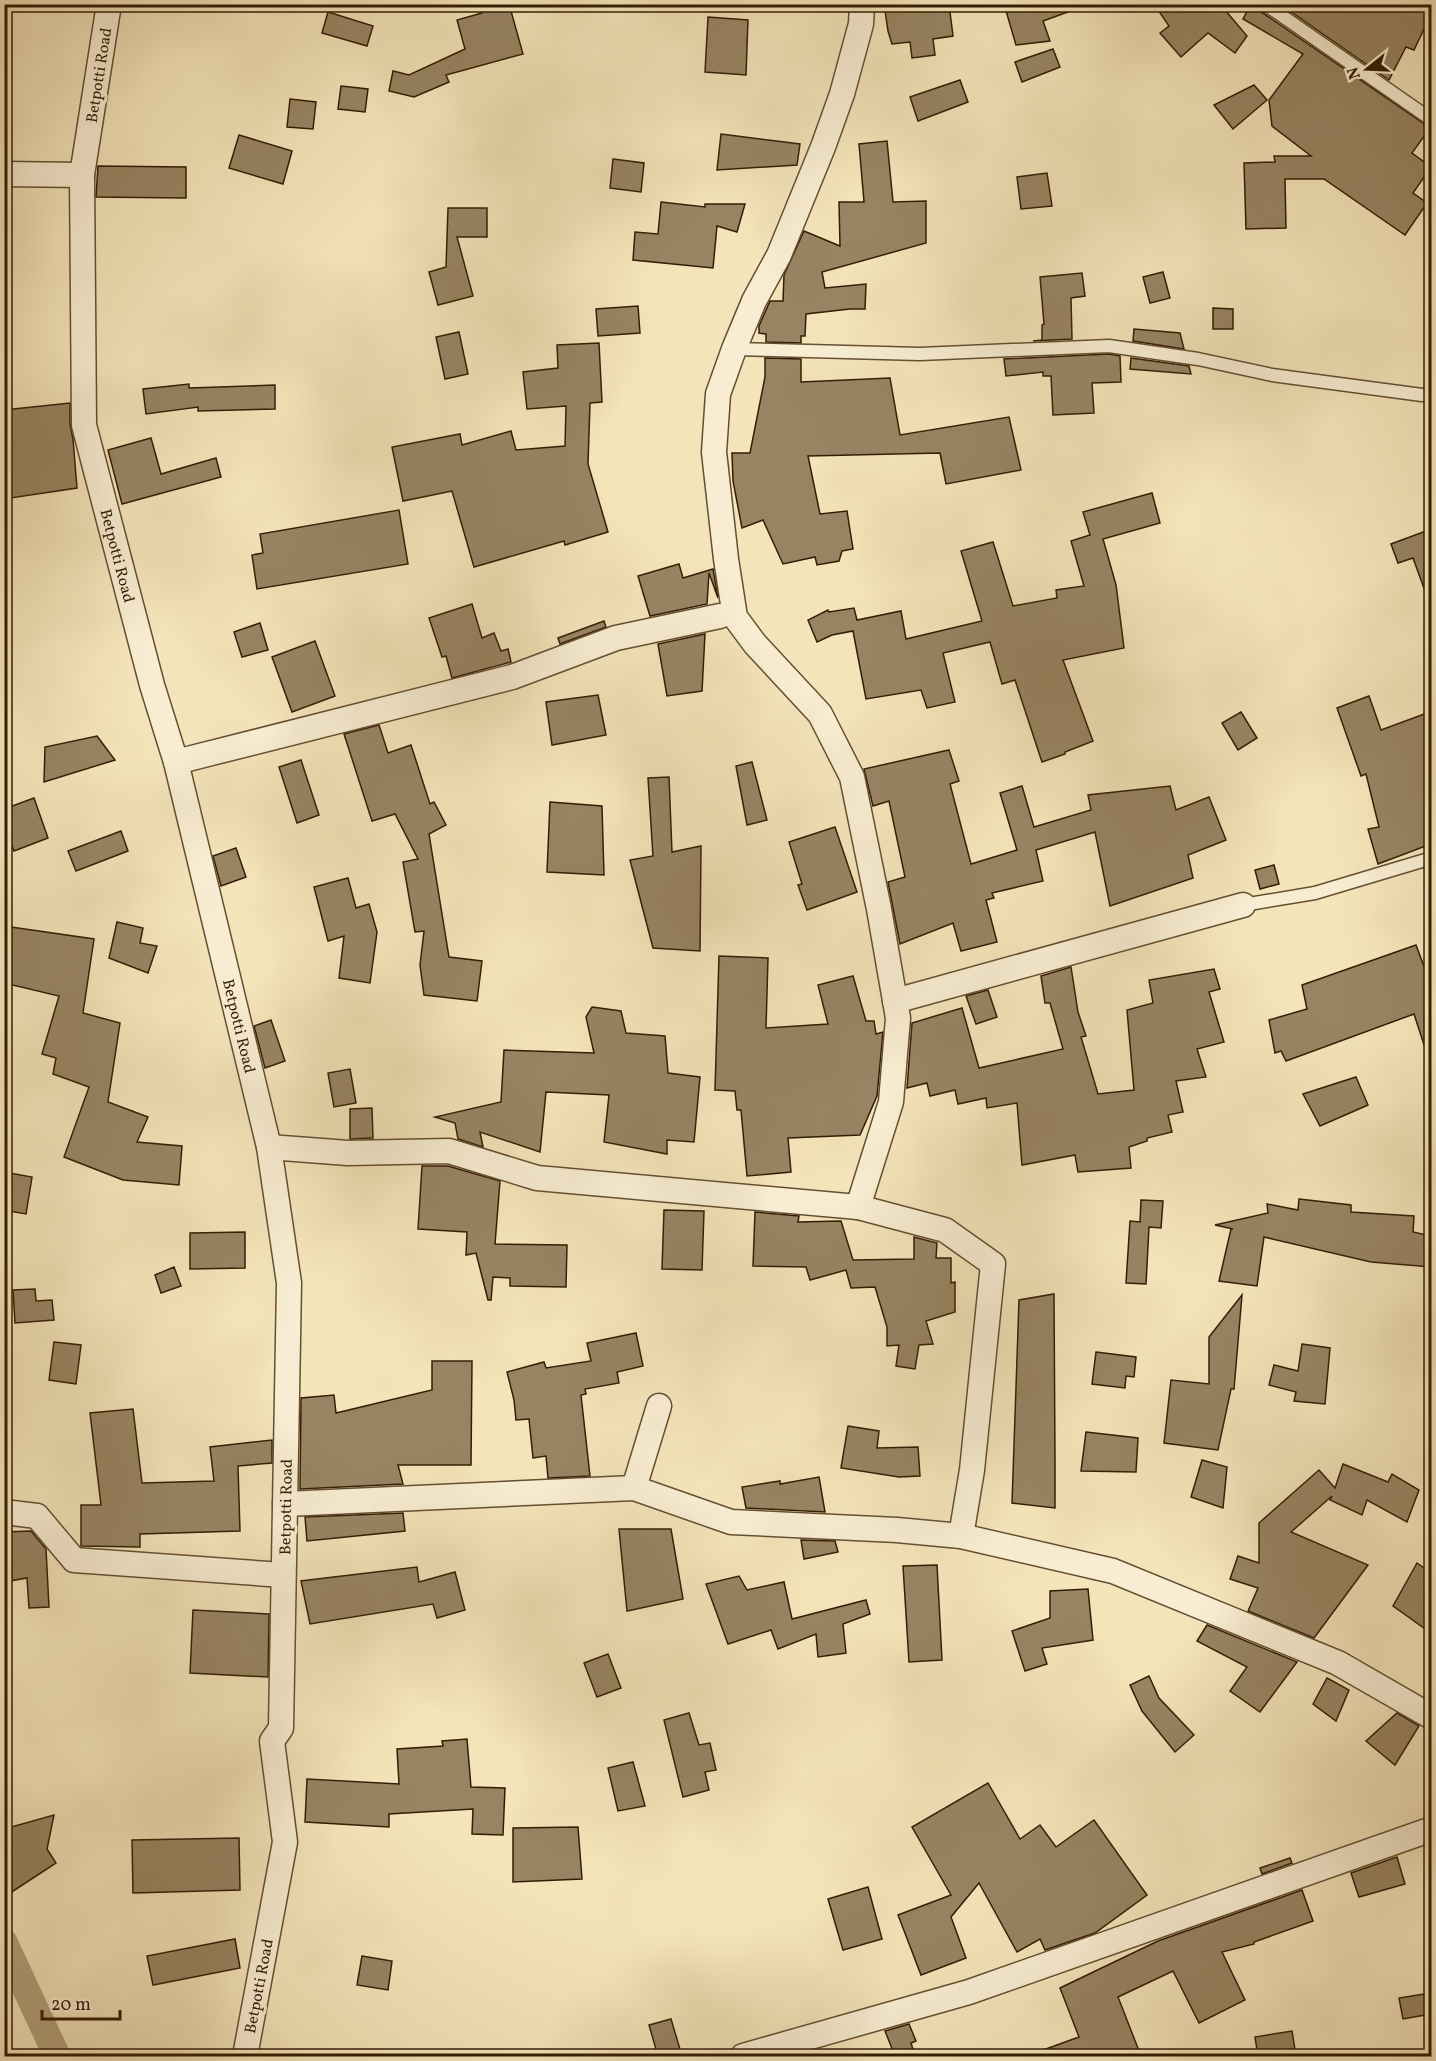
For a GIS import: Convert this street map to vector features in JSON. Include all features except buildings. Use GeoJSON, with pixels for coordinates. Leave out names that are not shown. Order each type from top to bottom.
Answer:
{"type":"FeatureCollection","features":[{"type":"Feature","properties":{"kind":"street","name":"Betpotti Road"},"geometry":{"type":"LineString","coordinates":[[109,4],[82,175],[84,425],[152,685],[176,762],[269,1147],[289,1283],[281,1728],[272,1741],[285,1842],[246,2056]]}},
{"type":"Feature","properties":{"kind":"street"},"geometry":{"type":"LineString","coordinates":[[858,1207],[891,1102],[898,1018],[895,1001],[852,777],[820,714],[755,644],[735,617],[714,452],[718,394],[734,349],[754,302],[783,245],[823,147],[842,94],[861,24],[862,4]]}},
{"type":"Feature","properties":{"kind":"street"},"geometry":{"type":"LineString","coordinates":[[4,174],[82,175]]}},
{"type":"Feature","properties":{"kind":"street"},"geometry":{"type":"LineString","coordinates":[[176,762],[512,677],[616,638],[720,616]]}},
{"type":"Feature","properties":{"kind":"street"},"geometry":{"type":"LineString","coordinates":[[895,1001],[1243,905]]}},
{"type":"Feature","properties":{"kind":"street"},"geometry":{"type":"LineString","coordinates":[[269,1147],[348,1153],[449,1151],[537,1178],[858,1207],[945,1230],[993,1264],[972,1470],[960,1536]]}},
{"type":"Feature","properties":{"kind":"street"},"geometry":{"type":"LineString","coordinates":[[634,1488],[659,1406]]}},
{"type":"Feature","properties":{"kind":"street"},"geometry":{"type":"LineString","coordinates":[[285,1504],[634,1488],[731,1522],[897,1530],[960,1536],[1113,1571],[1338,1663],[1431,1717]]}},
{"type":"Feature","properties":{"kind":"street"},"geometry":{"type":"LineString","coordinates":[[4,1512],[38,1516],[74,1560],[284,1575]]}},
{"type":"Feature","properties":{"kind":"street"},"geometry":{"type":"LineString","coordinates":[[743,2056],[969,1992],[1431,1829]]}},
{"type":"Feature","properties":{"kind":"lane"},"geometry":{"type":"LineString","coordinates":[[1265,4],[1431,120]]}},
{"type":"Feature","properties":{"kind":"lane"},"geometry":{"type":"LineString","coordinates":[[734,349],[920,354],[1109,346],[1198,359],[1272,375],[1422,395],[1431,394]]}},
{"type":"Feature","properties":{"kind":"lane"},"geometry":{"type":"LineString","coordinates":[[1243,905],[1315,893],[1431,858]]}},
{"type":"Feature","properties":{"kind":"waterway"},"geometry":{"type":"LineString","coordinates":[[4,1942],[57,2056]]}}]}
